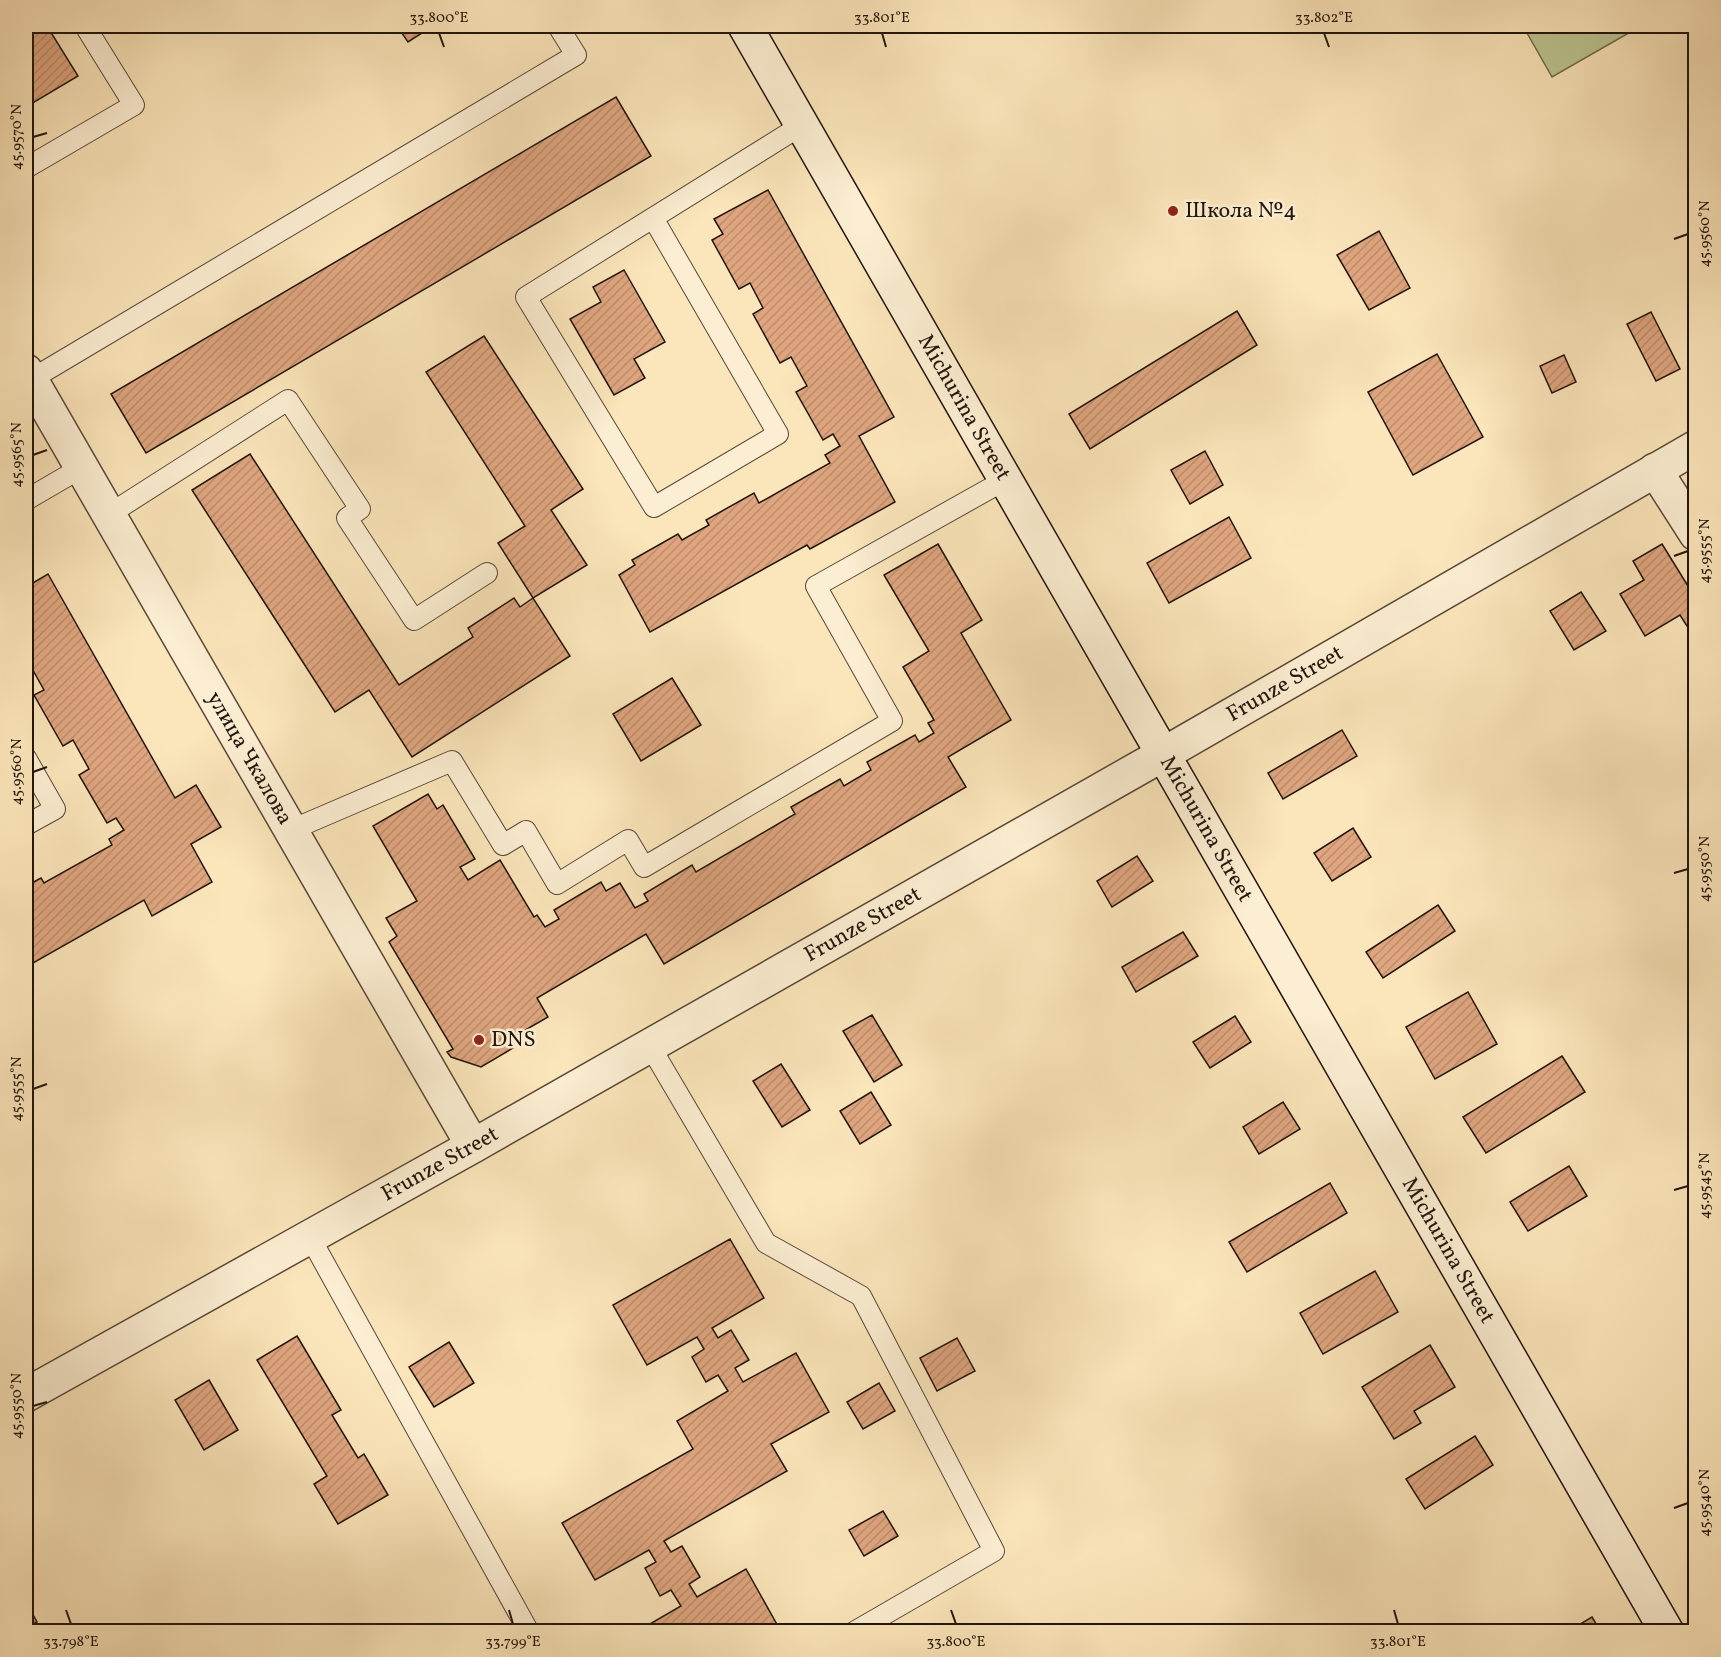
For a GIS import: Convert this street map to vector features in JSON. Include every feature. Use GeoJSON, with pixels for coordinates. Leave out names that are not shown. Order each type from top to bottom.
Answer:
{"type":"FeatureCollection","features":[{"type":"Feature","properties":{"kind":"street","name":"Michurina Street"},"geometry":{"type":"LineString","coordinates":[[745,26],[1667,1632]]}},
{"type":"Feature","properties":{"kind":"street","name":"улица Чкалова"},"geometry":{"type":"LineString","coordinates":[[28,376],[473,1146]]}},
{"type":"Feature","properties":{"kind":"street","name":"Frunze Street"},"geometry":{"type":"LineString","coordinates":[[26,1395],[311,1239],[1162,755],[1695,447]]}},
{"type":"Feature","properties":{"kind":"street"},"geometry":{"type":"LineString","coordinates":[[1655,470],[1695,534]]}},
{"type":"Feature","properties":{"kind":"lane"},"geometry":{"type":"LineString","coordinates":[[26,168],[134,105],[85,26]]}},
{"type":"Feature","properties":{"kind":"lane"},"geometry":{"type":"LineString","coordinates":[[28,376],[576,56],[558,26]]}},
{"type":"Feature","properties":{"kind":"lane"},"geometry":{"type":"LineString","coordinates":[[653,218],[778,434],[654,507],[526,297],[802,125]]}},
{"type":"Feature","properties":{"kind":"lane"},"geometry":{"type":"LineString","coordinates":[[108,514],[288,400],[360,509],[347,518],[414,620],[487,573]]}},
{"type":"Feature","properties":{"kind":"lane"},"geometry":{"type":"LineString","coordinates":[[26,500],[81,468]]}},
{"type":"Feature","properties":{"kind":"lane"},"geometry":{"type":"LineString","coordinates":[[291,830],[452,760],[503,845],[526,831],[557,884],[628,840],[644,867],[892,721],[816,586],[1005,480]]}},
{"type":"Feature","properties":{"kind":"lane"},"geometry":{"type":"LineString","coordinates":[[26,758],[55,809],[26,825]]}},
{"type":"Feature","properties":{"kind":"lane"},"geometry":{"type":"LineString","coordinates":[[650,1046],[766,1242],[861,1296],[994,1551],[854,1632]]}},
{"type":"Feature","properties":{"kind":"lane"},"geometry":{"type":"LineString","coordinates":[[311,1239],[529,1632]]}},
{"type":"Feature","properties":{"kind":"green space"},"geometry":{"type":"Polygon","coordinates":[[[1523,26],[1641,26],[1552,77],[1523,26]]]}},
{"type":"Feature","properties":{"kind":"building"},"geometry":{"type":"Polygon","coordinates":[[[26,26],[47,26],[78,76],[26,107],[26,26]]]}},
{"type":"Feature","properties":{"kind":"building"},"geometry":{"type":"Polygon","coordinates":[[[397,26],[433,26],[408,42],[397,26]]]}},
{"type":"Feature","properties":{"kind":"building"},"geometry":{"type":"Polygon","coordinates":[[[616,97],[651,156],[146,453],[111,394],[616,97]]]}},
{"type":"Feature","properties":{"kind":"building"},"geometry":{"type":"Polygon","coordinates":[[[768,190],[894,417],[859,436],[895,502],[810,549],[807,545],[650,632],[619,575],[635,565],[632,560],[678,534],[682,540],[709,525],[706,520],[754,493],[759,503],[830,463],[825,455],[840,446],[833,434],[823,440],[796,392],[807,386],[791,357],[780,363],[753,314],[763,308],[750,283],[739,289],[712,240],[723,234],[714,219],[768,190]]]}},
{"type":"Feature","properties":{"kind":"building"},"geometry":{"type":"Polygon","coordinates":[[[1379,231],[1410,288],[1369,310],[1337,255],[1379,231]]]}},
{"type":"Feature","properties":{"kind":"building"},"geometry":{"type":"Polygon","coordinates":[[[624,270],[665,342],[634,359],[645,378],[614,395],[570,319],[601,302],[593,287],[624,270]]]}},
{"type":"Feature","properties":{"kind":"building"},"geometry":{"type":"Polygon","coordinates":[[[1237,311],[1257,345],[1090,449],[1069,414],[1237,311]]]}},
{"type":"Feature","properties":{"kind":"building"},"geometry":{"type":"Polygon","coordinates":[[[1651,312],[1680,369],[1656,381],[1627,324],[1651,312]]]}},
{"type":"Feature","properties":{"kind":"building"},"geometry":{"type":"Polygon","coordinates":[[[484,336],[583,489],[551,510],[587,565],[533,598],[498,543],[525,526],[426,372],[484,336]]]}},
{"type":"Feature","properties":{"kind":"building"},"geometry":{"type":"Polygon","coordinates":[[[1437,354],[1483,437],[1413,475],[1368,392],[1437,354]]]}},
{"type":"Feature","properties":{"kind":"building"},"geometry":{"type":"Polygon","coordinates":[[[1564,355],[1576,382],[1552,393],[1540,366],[1564,355]]]}},
{"type":"Feature","properties":{"kind":"building"},"geometry":{"type":"Polygon","coordinates":[[[1205,451],[1223,485],[1190,504],[1171,470],[1205,451]]]}},
{"type":"Feature","properties":{"kind":"building"},"geometry":{"type":"Polygon","coordinates":[[[250,454],[399,685],[473,637],[468,628],[514,598],[520,607],[533,598],[570,656],[412,757],[369,690],[335,712],[192,490],[250,454]]]}},
{"type":"Feature","properties":{"kind":"building"},"geometry":{"type":"Polygon","coordinates":[[[1229,517],[1251,558],[1169,603],[1147,563],[1229,517]]]}},
{"type":"Feature","properties":{"kind":"building"},"geometry":{"type":"Polygon","coordinates":[[[938,544],[982,620],[961,633],[1011,720],[948,757],[966,787],[664,964],[646,934],[537,998],[548,1017],[508,1040],[513,1048],[481,1067],[451,1057],[447,1052],[453,1049],[389,942],[397,936],[386,918],[417,901],[373,826],[428,794],[437,809],[443,805],[475,859],[460,867],[468,880],[500,860],[534,917],[537,915],[545,927],[559,919],[554,910],[601,882],[606,891],[620,883],[635,908],[648,901],[644,894],[692,865],[696,872],[795,814],[791,807],[840,779],[844,786],[871,770],[867,762],[915,735],[919,742],[934,733],[928,723],[934,720],[903,667],[929,651],[884,575],[938,544]]]}},
{"type":"Feature","properties":{"kind":"building"},"geometry":{"type":"Polygon","coordinates":[[[1662,544],[1696,599],[1696,640],[1680,615],[1645,636],[1620,594],[1644,580],[1633,561],[1662,544]]]}},
{"type":"Feature","properties":{"kind":"building"},"geometry":{"type":"Polygon","coordinates":[[[48,574],[175,798],[196,785],[221,827],[191,844],[212,882],[152,916],[144,900],[26,967],[26,886],[41,878],[44,883],[112,845],[109,839],[124,830],[116,818],[107,823],[79,775],[89,769],[73,740],[63,746],[34,695],[44,690],[30,665],[26,668],[26,587],[48,574]]]}},
{"type":"Feature","properties":{"kind":"building"},"geometry":{"type":"Polygon","coordinates":[[[1581,592],[1606,631],[1574,650],[1550,611],[1581,592]]]}},
{"type":"Feature","properties":{"kind":"building"},"geometry":{"type":"Polygon","coordinates":[[[672,678],[701,725],[641,761],[613,714],[672,678]]]}},
{"type":"Feature","properties":{"kind":"building"},"geometry":{"type":"Polygon","coordinates":[[[1342,730],[1357,756],[1283,799],[1268,773],[1342,730]]]}},
{"type":"Feature","properties":{"kind":"building"},"geometry":{"type":"Polygon","coordinates":[[[1353,828],[1371,857],[1332,881],[1314,853],[1353,828]]]}},
{"type":"Feature","properties":{"kind":"building"},"geometry":{"type":"Polygon","coordinates":[[[1137,856],[1153,881],[1112,907],[1097,881],[1137,856]]]}},
{"type":"Feature","properties":{"kind":"building"},"geometry":{"type":"Polygon","coordinates":[[[1438,905],[1455,931],[1383,978],[1366,952],[1438,905]]]}},
{"type":"Feature","properties":{"kind":"building"},"geometry":{"type":"Polygon","coordinates":[[[1183,932],[1198,956],[1136,992],[1122,967],[1183,932]]]}},
{"type":"Feature","properties":{"kind":"building"},"geometry":{"type":"Polygon","coordinates":[[[1468,992],[1497,1044],[1435,1079],[1406,1027],[1468,992]]]}},
{"type":"Feature","properties":{"kind":"building"},"geometry":{"type":"Polygon","coordinates":[[[872,1015],[902,1065],[874,1082],[843,1031],[872,1015]]]}},
{"type":"Feature","properties":{"kind":"building"},"geometry":{"type":"Polygon","coordinates":[[[1235,1016],[1251,1042],[1210,1068],[1193,1042],[1235,1016]]]}},
{"type":"Feature","properties":{"kind":"building"},"geometry":{"type":"Polygon","coordinates":[[[1562,1056],[1585,1092],[1486,1153],[1463,1117],[1562,1056]]]}},
{"type":"Feature","properties":{"kind":"building"},"geometry":{"type":"Polygon","coordinates":[[[781,1064],[810,1110],[782,1127],[753,1081],[781,1064]]]}},
{"type":"Feature","properties":{"kind":"building"},"geometry":{"type":"Polygon","coordinates":[[[871,1092],[891,1125],[860,1144],[840,1111],[871,1092]]]}},
{"type":"Feature","properties":{"kind":"building"},"geometry":{"type":"Polygon","coordinates":[[[1283,1102],[1300,1129],[1259,1154],[1243,1127],[1283,1102]]]}},
{"type":"Feature","properties":{"kind":"building"},"geometry":{"type":"Polygon","coordinates":[[[1569,1166],[1587,1196],[1528,1231],[1510,1202],[1569,1166]]]}},
{"type":"Feature","properties":{"kind":"building"},"geometry":{"type":"Polygon","coordinates":[[[1330,1183],[1347,1213],[1247,1272],[1229,1242],[1330,1183]]]}},
{"type":"Feature","properties":{"kind":"building"},"geometry":{"type":"Polygon","coordinates":[[[730,1239],[764,1298],[712,1328],[718,1338],[731,1330],[749,1360],[735,1368],[743,1382],[796,1353],[829,1412],[771,1444],[787,1471],[664,1541],[671,1552],[682,1546],[700,1577],[689,1584],[697,1597],[746,1569],[779,1628],[774,1632],[636,1632],[681,1606],[671,1590],[660,1596],[645,1568],[656,1562],[649,1550],[595,1580],[562,1523],[693,1449],[677,1421],[728,1391],[718,1375],[706,1382],[692,1357],[704,1349],[697,1337],[647,1365],[613,1305],[730,1239]]]}},
{"type":"Feature","properties":{"kind":"building"},"geometry":{"type":"Polygon","coordinates":[[[1375,1271],[1398,1312],[1323,1354],[1300,1313],[1375,1271]]]}},
{"type":"Feature","properties":{"kind":"building"},"geometry":{"type":"Polygon","coordinates":[[[297,1336],[341,1410],[332,1415],[358,1458],[364,1454],[388,1495],[338,1524],[314,1484],[327,1476],[257,1360],[297,1336]]]}},
{"type":"Feature","properties":{"kind":"building"},"geometry":{"type":"Polygon","coordinates":[[[957,1338],[975,1371],[937,1391],[920,1358],[957,1338]]]}},
{"type":"Feature","properties":{"kind":"building"},"geometry":{"type":"Polygon","coordinates":[[[449,1342],[474,1383],[434,1407],[409,1367],[449,1342]]]}},
{"type":"Feature","properties":{"kind":"building"},"geometry":{"type":"Polygon","coordinates":[[[1430,1345],[1455,1387],[1414,1411],[1421,1423],[1394,1439],[1362,1387],[1430,1345]]]}},
{"type":"Feature","properties":{"kind":"building"},"geometry":{"type":"Polygon","coordinates":[[[209,1380],[238,1430],[204,1450],[175,1400],[209,1380]]]}},
{"type":"Feature","properties":{"kind":"building"},"geometry":{"type":"Polygon","coordinates":[[[879,1383],[895,1411],[863,1429],[847,1402],[879,1383]]]}},
{"type":"Feature","properties":{"kind":"building"},"geometry":{"type":"Polygon","coordinates":[[[1475,1436],[1493,1465],[1425,1509],[1406,1479],[1475,1436]]]}},
{"type":"Feature","properties":{"kind":"building"},"geometry":{"type":"Polygon","coordinates":[[[883,1511],[898,1536],[864,1556],[849,1530],[883,1511]]]}},
{"type":"Feature","properties":{"kind":"building"},"geometry":{"type":"Polygon","coordinates":[[[26,1602],[37,1622],[26,1628],[26,1602]]]}},
{"type":"Feature","properties":{"kind":"building"},"geometry":{"type":"Polygon","coordinates":[[[1592,1617],[1601,1632],[1567,1632],[1592,1617]]]}},
{"type":"Feature","properties":{"kind":"place","name":"Школа №4"},"geometry":{"type":"Point","coordinates":[1173,211]}},
{"type":"Feature","properties":{"kind":"place","name":"DNS"},"geometry":{"type":"Point","coordinates":[479,1040]}}]}
